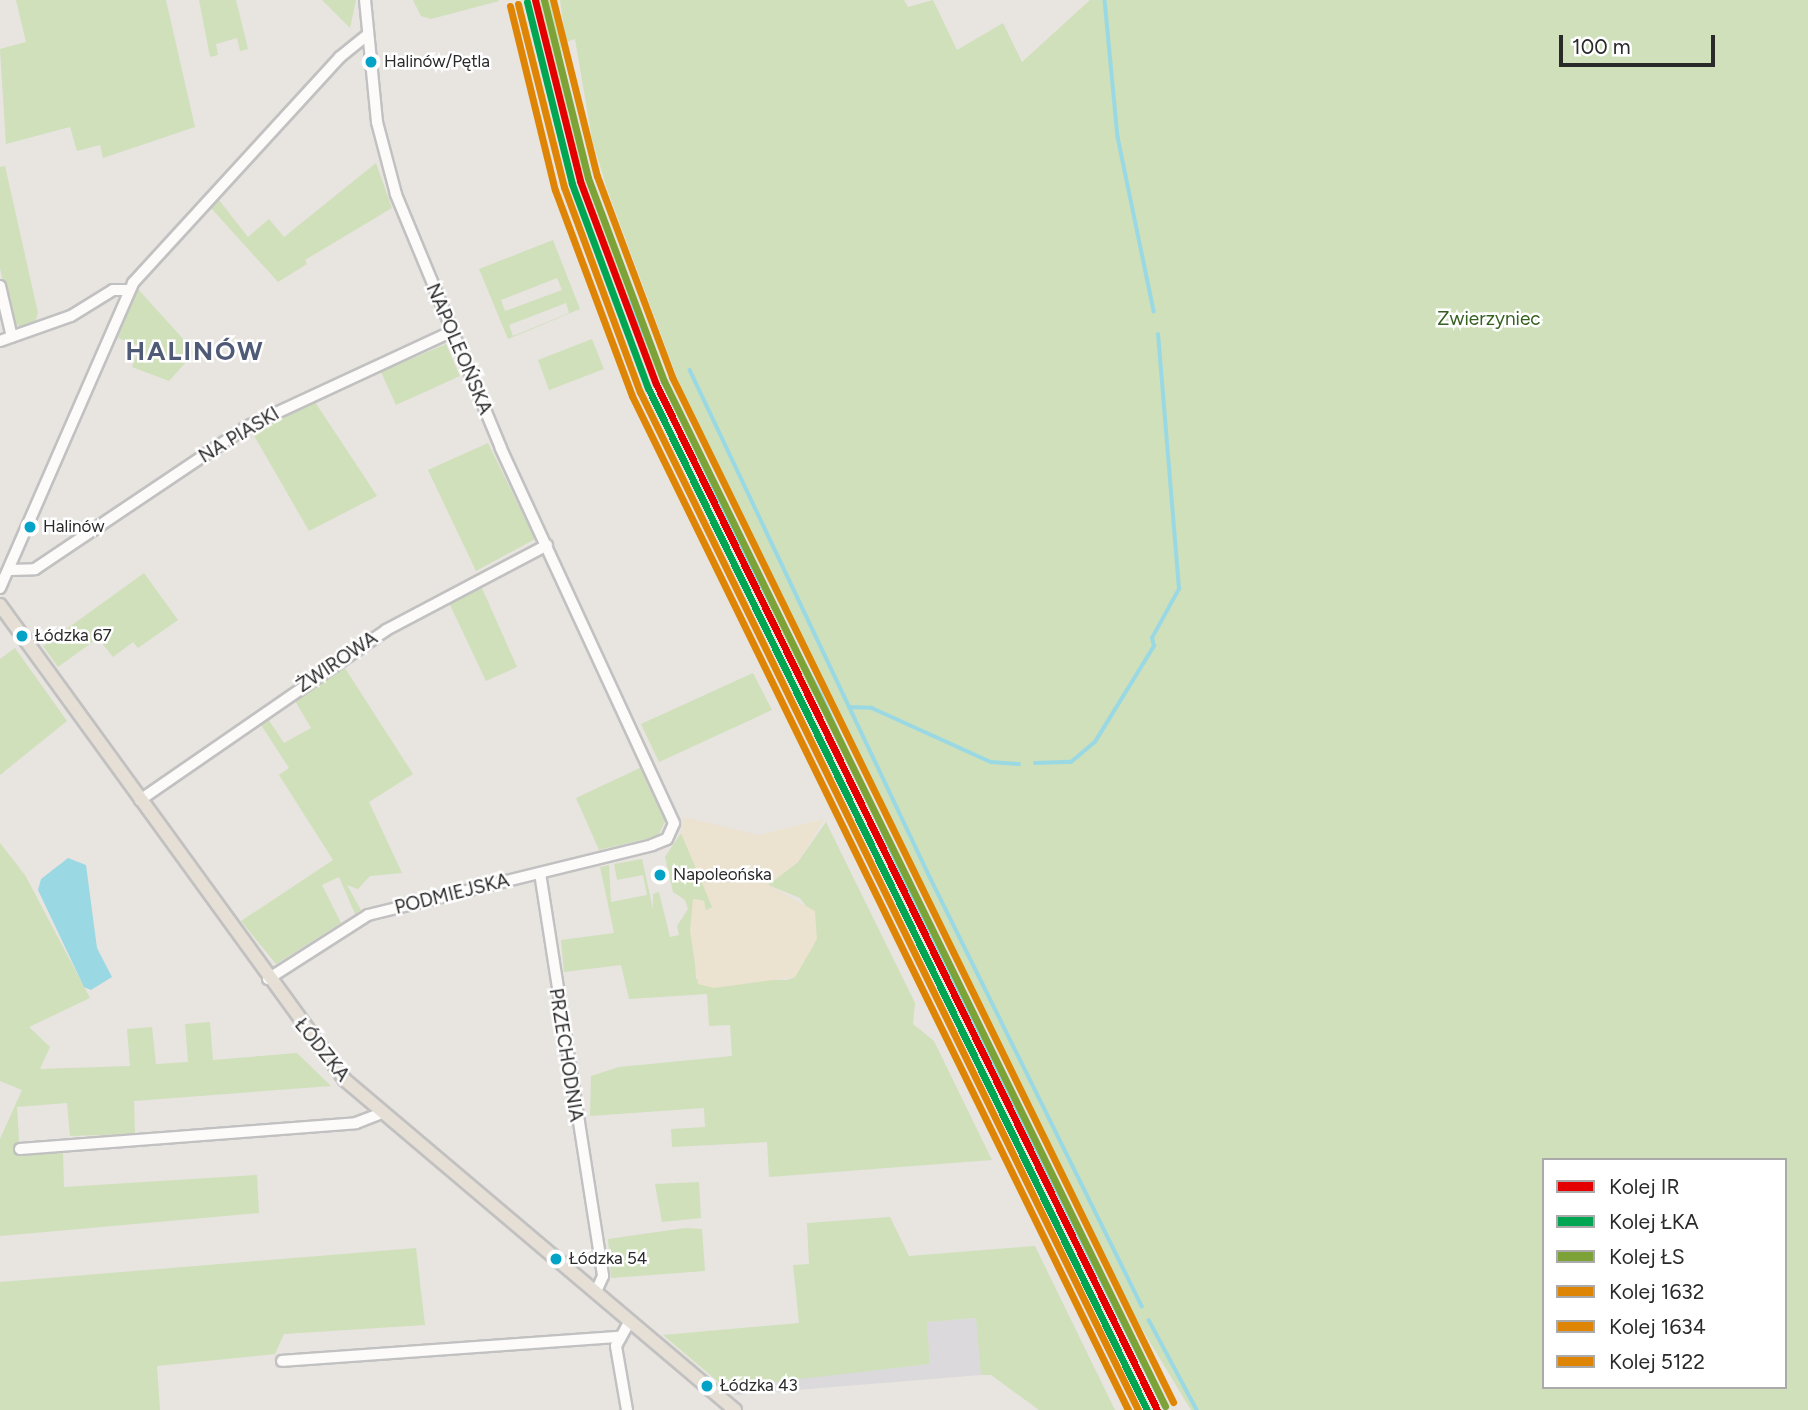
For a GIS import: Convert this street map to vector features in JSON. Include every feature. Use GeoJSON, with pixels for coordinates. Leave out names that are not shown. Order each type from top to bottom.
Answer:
{"type":"FeatureCollection","features":[{"type":"Feature","properties":{"kind":"main road","name":"ŁÓDZKA"},"geometry":{"type":"LineString","coordinates":[[0,605],[325,1058],[380,1114],[735,1410]]}},
{"type":"Feature","properties":{"kind":"street","name":"NAPOLEOŃSKA"},"geometry":{"type":"LineString","coordinates":[[365,0],[366,36],[388,172],[451,332],[671,811],[671,833],[652,845]]}},
{"type":"Feature","properties":{"kind":"street"},"geometry":{"type":"LineString","coordinates":[[0,588],[17,559],[129,290],[340,57],[356,47],[366,36]]}},
{"type":"Feature","properties":{"kind":"street"},"geometry":{"type":"LineString","coordinates":[[356,47],[371,62]]}},
{"type":"Feature","properties":{"kind":"street"},"geometry":{"type":"LineString","coordinates":[[0,286],[12,337]]}},
{"type":"Feature","properties":{"kind":"street"},"geometry":{"type":"LineString","coordinates":[[0,341],[71,316],[113,290],[129,290]]}},
{"type":"Feature","properties":{"kind":"street","name":"NA PIASKI"},"geometry":{"type":"LineString","coordinates":[[11,570],[42,565],[246,427],[451,332]]}},
{"type":"Feature","properties":{"kind":"street","name":"ŻWIROWA"},"geometry":{"type":"LineString","coordinates":[[139,800],[386,630],[547,545]]}},
{"type":"Feature","properties":{"kind":"street"},"geometry":{"type":"LineString","coordinates":[[17,559],[42,565]]}},
{"type":"Feature","properties":{"kind":"street","name":"PODMIEJSKA"},"geometry":{"type":"LineString","coordinates":[[268,979],[368,915],[652,845]]}},
{"type":"Feature","properties":{"kind":"street","name":"PRZECHODNIA"},"geometry":{"type":"LineString","coordinates":[[540,873],[603,1276],[596,1292]]}},
{"type":"Feature","properties":{"kind":"street"},"geometry":{"type":"LineString","coordinates":[[20,1149],[364,1122],[380,1114]]}},
{"type":"Feature","properties":{"kind":"street"},"geometry":{"type":"LineString","coordinates":[[627,1410],[618,1337],[629,1321]]}},
{"type":"Feature","properties":{"kind":"street"},"geometry":{"type":"LineString","coordinates":[[282,1361],[618,1337]]}},
{"type":"Feature","properties":{"kind":"shaded area"},"geometry":{"type":"Polygon","coordinates":[[[977,1318],[981,1375],[735,1395],[722,1385],[930,1364],[927,1322],[977,1318]]]}},
{"type":"Feature","properties":{"kind":"green space"},"geometry":{"type":"Polygon","coordinates":[[[16,0],[166,0],[195,127],[103,158],[100,145],[77,151],[70,127],[6,144],[0,49],[26,42],[16,0]]]}},
{"type":"Feature","properties":{"kind":"green space"},"geometry":{"type":"Polygon","coordinates":[[[199,0],[236,0],[248,49],[240,51],[237,38],[216,44],[218,55],[210,57],[199,0]]]}},
{"type":"Feature","properties":{"kind":"green space"},"geometry":{"type":"Polygon","coordinates":[[[322,0],[356,0],[350,28],[322,0]]]}},
{"type":"Feature","properties":{"kind":"green space"},"geometry":{"type":"Polygon","coordinates":[[[413,0],[499,1],[431,19],[421,16],[413,0]]]}},
{"type":"Feature","properties":{"kind":"green space"},"geometry":{"type":"Polygon","coordinates":[[[539,0],[556,0],[568,113],[648,349],[739,545],[820,694],[810,696],[642,342],[578,160],[539,0]]]}},
{"type":"Feature","properties":{"kind":"green space","name":"Zwierzyniec"},"geometry":{"type":"Polygon","coordinates":[[[560,0],[904,0],[908,7],[933,0],[957,50],[1003,23],[1022,62],[1090,0],[1808,0],[1808,1410],[1191,1410],[1125,1301],[692,418],[607,189],[592,139],[575,39],[566,42],[560,0]]]}},
{"type":"Feature","properties":{"kind":"green space"},"geometry":{"type":"Polygon","coordinates":[[[376,163],[392,208],[305,260],[307,264],[278,282],[211,208],[219,200],[248,237],[269,219],[284,237],[376,163]]]}},
{"type":"Feature","properties":{"kind":"green space"},"geometry":{"type":"Polygon","coordinates":[[[5,166],[38,313],[34,326],[22,330],[11,317],[0,268],[0,167],[5,166]]]}},
{"type":"Feature","properties":{"kind":"green space"},"geometry":{"type":"Polygon","coordinates":[[[553,240],[580,309],[508,339],[479,269],[553,240]],[[557,278],[501,300],[505,311],[562,290],[557,278]],[[566,303],[509,325],[513,336],[569,313],[566,303]]]}},
{"type":"Feature","properties":{"kind":"green space"},"geometry":{"type":"Polygon","coordinates":[[[137,288],[195,352],[169,381],[132,367],[140,346],[118,338],[137,288]]]}},
{"type":"Feature","properties":{"kind":"green space"},"geometry":{"type":"Polygon","coordinates":[[[592,339],[604,369],[549,390],[538,360],[592,339]]]}},
{"type":"Feature","properties":{"kind":"green space"},"geometry":{"type":"Polygon","coordinates":[[[446,344],[460,376],[396,405],[381,372],[446,344]]]}},
{"type":"Feature","properties":{"kind":"green space"},"geometry":{"type":"Polygon","coordinates":[[[315,402],[377,496],[309,531],[252,432],[315,402]]]}},
{"type":"Feature","properties":{"kind":"green space"},"geometry":{"type":"Polygon","coordinates":[[[488,443],[535,539],[476,571],[428,470],[488,443]]]}},
{"type":"Feature","properties":{"kind":"green space"},"geometry":{"type":"Polygon","coordinates":[[[144,573],[178,620],[138,648],[133,642],[113,657],[98,638],[58,667],[43,646],[144,573]]]}},
{"type":"Feature","properties":{"kind":"green space"},"geometry":{"type":"Polygon","coordinates":[[[481,586],[517,667],[486,681],[449,603],[481,586]]]}},
{"type":"Feature","properties":{"kind":"green space"},"geometry":{"type":"Polygon","coordinates":[[[15,648],[67,721],[0,775],[0,659],[15,648]]]}},
{"type":"Feature","properties":{"kind":"green space"},"geometry":{"type":"Polygon","coordinates":[[[343,665],[413,774],[369,802],[402,873],[370,876],[358,889],[347,885],[361,910],[355,914],[339,877],[322,885],[341,923],[276,964],[241,921],[333,860],[279,775],[289,768],[261,725],[268,719],[284,743],[311,728],[295,701],[343,665]]]}},
{"type":"Feature","properties":{"kind":"green space"},"geometry":{"type":"Polygon","coordinates":[[[753,673],[772,710],[659,762],[641,724],[753,673]]]}},
{"type":"Feature","properties":{"kind":"green space"},"geometry":{"type":"Polygon","coordinates":[[[642,767],[667,817],[658,836],[599,850],[576,798],[642,767]]]}},
{"type":"Feature","properties":{"kind":"green space"},"geometry":{"type":"Polygon","coordinates":[[[826,822],[915,1003],[913,1024],[934,1041],[992,1160],[769,1177],[767,1142],[672,1147],[671,1129],[705,1127],[704,1108],[590,1116],[591,1076],[619,1067],[732,1056],[730,1025],[709,1026],[707,994],[629,999],[621,965],[564,972],[561,940],[614,933],[600,867],[609,865],[611,902],[647,895],[643,875],[617,880],[614,864],[642,859],[653,909],[653,894],[659,892],[670,937],[679,935],[677,926],[688,909],[685,900],[673,892],[665,857],[681,833],[713,907],[705,911],[704,901],[693,899],[696,979],[787,980],[795,977],[814,944],[815,918],[800,898],[768,885],[798,862],[826,822]]]}},
{"type":"Feature","properties":{"kind":"green space"},"geometry":{"type":"Polygon","coordinates":[[[0,843],[25,875],[90,998],[29,1027],[50,1047],[40,1069],[130,1066],[127,1029],[152,1027],[156,1064],[188,1062],[185,1024],[210,1022],[213,1060],[297,1053],[331,1086],[134,1101],[135,1134],[70,1136],[67,1103],[17,1107],[20,1155],[63,1153],[64,1187],[257,1175],[259,1213],[0,1236],[0,1139],[22,1090],[0,1081],[0,843]]]}},
{"type":"Feature","properties":{"kind":"green space"},"geometry":{"type":"Polygon","coordinates":[[[699,1182],[701,1218],[662,1222],[655,1184],[699,1182]]]}},
{"type":"Feature","properties":{"kind":"green space"},"geometry":{"type":"Polygon","coordinates":[[[890,1217],[909,1256],[1035,1246],[1115,1410],[1039,1410],[991,1375],[981,1375],[976,1318],[927,1322],[930,1364],[737,1386],[722,1385],[663,1335],[799,1323],[793,1265],[809,1264],[807,1223],[890,1217]]]}},
{"type":"Feature","properties":{"kind":"green space"},"geometry":{"type":"Polygon","coordinates":[[[685,1228],[702,1229],[705,1271],[611,1278],[608,1239],[685,1228]]]}},
{"type":"Feature","properties":{"kind":"green space"},"geometry":{"type":"Polygon","coordinates":[[[416,1248],[425,1325],[284,1334],[275,1354],[157,1366],[160,1410],[0,1410],[0,1282],[416,1248]]]}},
{"type":"Feature","properties":{"kind":"sand"},"geometry":{"type":"Polygon","coordinates":[[[684,817],[758,835],[824,819],[798,862],[768,885],[815,911],[817,939],[795,977],[714,988],[698,984],[690,931],[693,899],[704,901],[706,911],[712,907],[681,833],[684,817]]]}},
{"type":"Feature","properties":{"kind":"water"},"geometry":{"type":"Polygon","coordinates":[[[68,858],[86,865],[97,948],[112,977],[91,990],[84,987],[38,890],[41,879],[68,858]]]}},
{"type":"Feature","properties":{"kind":"waterway"},"geometry":{"type":"LineString","coordinates":[[1105,0],[1118,137],[1154,311]]}},
{"type":"Feature","properties":{"kind":"waterway"},"geometry":{"type":"LineString","coordinates":[[629,300],[742,550],[821,694],[921,917],[1166,1410]]}},
{"type":"Feature","properties":{"kind":"waterway"},"geometry":{"type":"LineString","coordinates":[[1035,763],[1071,762],[1095,742],[1154,646],[1152,638],[1179,589],[1158,335]]}},
{"type":"Feature","properties":{"kind":"waterway"},"geometry":{"type":"LineString","coordinates":[[690,370],[929,875],[1142,1306]]}},
{"type":"Feature","properties":{"kind":"waterway"},"geometry":{"type":"LineString","coordinates":[[849,707],[872,708],[991,762],[1019,764]]}},
{"type":"Feature","properties":{"kind":"waterway"},"geometry":{"type":"LineString","coordinates":[[1149,1320],[1197,1410]]}},
{"type":"Feature","properties":{"kind":"rail line","name":"IR"},"geometry":{"type":"LineString","coordinates":[[535,0],[580,181],[656,384],[1157,1410]]}},
{"type":"Feature","properties":{"kind":"rail line","name":"ŁS"},"geometry":{"type":"LineString","coordinates":[[544,0],[588,178],[664,381],[1165,1406]]}},
{"type":"Feature","properties":{"kind":"rail line","name":"1634"},"geometry":{"type":"LineString","coordinates":[[553,0],[597,176],[672,377],[1173,1402]]}},
{"type":"Feature","properties":{"kind":"rail line","name":"ŁKA"},"geometry":{"type":"LineString","coordinates":[[527,2],[572,184],[648,388],[1147,1410]]}},
{"type":"Feature","properties":{"kind":"rail line","name":"1632"},"geometry":{"type":"LineString","coordinates":[[518,4],[564,187],[640,392],[1138,1410]]}},
{"type":"Feature","properties":{"kind":"rail line","name":"5122"},"geometry":{"type":"LineString","coordinates":[[510,6],[555,190],[632,396],[1128,1410]]}},
{"type":"Feature","properties":{"kind":"place","name":"Halinów/Pętla"},"geometry":{"type":"Point","coordinates":[371,62]}},
{"type":"Feature","properties":{"kind":"place","name":"Halinów"},"geometry":{"type":"Point","coordinates":[30,527]}},
{"type":"Feature","properties":{"kind":"place","name":"Łódzka 67"},"geometry":{"type":"Point","coordinates":[22,636]}},
{"type":"Feature","properties":{"kind":"place","name":"Napoleońska"},"geometry":{"type":"Point","coordinates":[660,875]}},
{"type":"Feature","properties":{"kind":"place","name":"Łódzka 54"},"geometry":{"type":"Point","coordinates":[556,1259]}},
{"type":"Feature","properties":{"kind":"place","name":"Łódzka 43"},"geometry":{"type":"Point","coordinates":[707,1386]}},
{"type":"Feature","properties":{"kind":"district","name":"HALINÓW"},"geometry":{"type":"Point","coordinates":[195,352]}}]}
